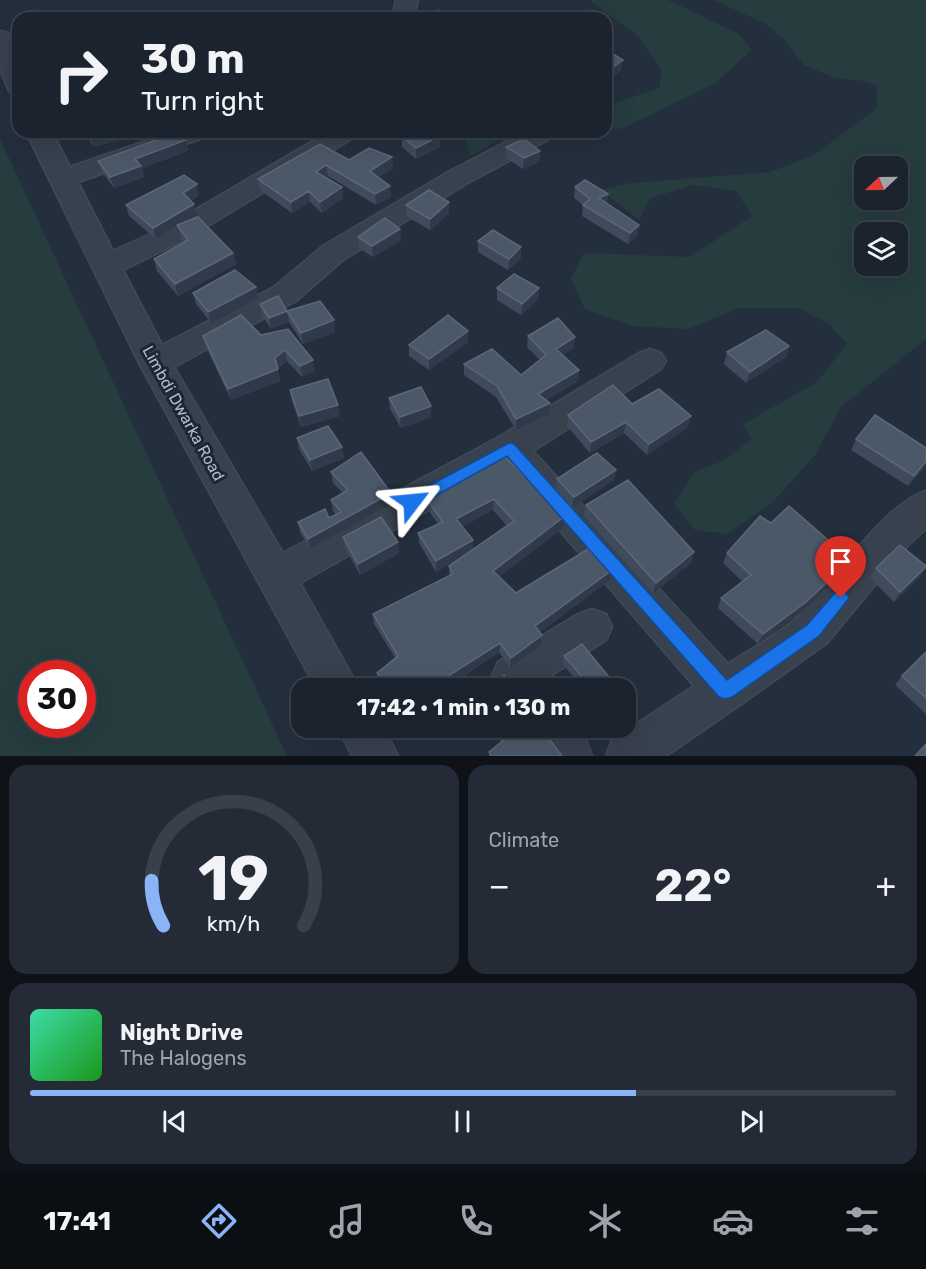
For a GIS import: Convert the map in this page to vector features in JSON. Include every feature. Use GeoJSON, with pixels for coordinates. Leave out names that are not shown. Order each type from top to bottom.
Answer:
{"type":"FeatureCollection","features":[{"type":"Feature","properties":{"kind":"street"},"geometry":{"type":"LineString","coordinates":[[0,41],[12,71]]}},
{"type":"Feature","properties":{"kind":"street","name":"Limbdi Dwarka Road"},"geometry":{"type":"LineString","coordinates":[[42,138],[155,363],[332,678]]}},
{"type":"Feature","properties":{"kind":"street"},"geometry":{"type":"LineString","coordinates":[[62,179],[180,138]]}},
{"type":"Feature","properties":{"kind":"street"},"geometry":{"type":"LineString","coordinates":[[106,266],[185,228],[336,138]]}},
{"type":"Feature","properties":{"kind":"street"},"geometry":{"type":"LineString","coordinates":[[155,363],[285,294],[333,253],[457,178],[533,138]]}},
{"type":"Feature","properties":{"kind":"street"},"geometry":{"type":"LineString","coordinates":[[275,577],[509,448],[650,362]]}},
{"type":"Feature","properties":{"kind":"street"},"geometry":{"type":"LineString","coordinates":[[509,448],[725,691]]}},
{"type":"Feature","properties":{"kind":"street"},"geometry":{"type":"LineString","coordinates":[[628,756],[813,630],[895,534],[926,506]]}},
{"type":"Feature","properties":{"kind":"street"},"geometry":{"type":"LineString","coordinates":[[514,678],[513,676],[592,627]]}},
{"type":"Feature","properties":{"kind":"street"},"geometry":{"type":"LineString","coordinates":[[366,738],[376,756]]}},
{"type":"Feature","properties":{"kind":"street"},"geometry":{"type":"LineString","coordinates":[[557,738],[570,756]]}},
{"type":"Feature","properties":{"kind":"green space"},"geometry":{"type":"Polygon","coordinates":[[[589,0],[668,0],[739,34],[752,50],[714,84],[621,129],[612,128],[612,104],[660,88],[661,69],[639,37],[612,17],[612,12],[605,12],[589,0]]]}},
{"type":"Feature","properties":{"kind":"green space"},"geometry":{"type":"Polygon","coordinates":[[[714,0],[926,0],[926,339],[841,407],[815,455],[772,503],[727,534],[695,530],[674,504],[694,472],[723,461],[752,439],[743,424],[817,382],[847,344],[828,323],[797,308],[739,308],[688,329],[632,326],[585,309],[571,279],[584,253],[690,257],[752,216],[736,191],[693,185],[650,198],[639,220],[601,190],[630,183],[770,172],[814,155],[877,108],[877,86],[863,81],[835,78],[804,65],[784,39],[764,23],[714,0]]]}},
{"type":"Feature","properties":{"kind":"green space"},"geometry":{"type":"Polygon","coordinates":[[[466,138],[503,138],[470,156],[466,138]]]}},
{"type":"Feature","properties":{"kind":"green space"},"geometry":{"type":"Polygon","coordinates":[[[0,139],[287,756],[0,756],[0,139]]]}},
{"type":"Feature","properties":{"kind":"building"},"geometry":{"type":"Polygon","coordinates":[[[612,54],[623,60],[612,68],[612,54]]]}},
{"type":"Feature","properties":{"kind":"building"},"geometry":{"type":"Polygon","coordinates":[[[161,138],[184,138],[186,140],[135,159],[141,166],[110,177],[98,161],[161,138]]]}},
{"type":"Feature","properties":{"kind":"building"},"geometry":{"type":"Polygon","coordinates":[[[404,138],[436,138],[416,148],[404,138]]]}},
{"type":"Feature","properties":{"kind":"building"},"geometry":{"type":"Polygon","coordinates":[[[524,139],[540,151],[524,158],[506,147],[524,139]]]}},
{"type":"Feature","properties":{"kind":"building"},"geometry":{"type":"Polygon","coordinates":[[[320,144],[349,160],[369,148],[392,157],[370,171],[390,186],[375,194],[326,165],[316,172],[342,187],[320,202],[309,191],[291,202],[258,179],[320,144]]]}},
{"type":"Feature","properties":{"kind":"building"},"geometry":{"type":"Polygon","coordinates":[[[184,175],[197,184],[183,193],[194,204],[153,228],[126,205],[184,175]]]}},
{"type":"Feature","properties":{"kind":"building"},"geometry":{"type":"Polygon","coordinates":[[[585,180],[608,194],[599,198],[639,225],[630,233],[583,205],[590,199],[575,187],[585,180]]]}},
{"type":"Feature","properties":{"kind":"building"},"geometry":{"type":"Polygon","coordinates":[[[429,190],[449,202],[430,219],[406,205],[429,190]]]}},
{"type":"Feature","properties":{"kind":"building"},"geometry":{"type":"Polygon","coordinates":[[[198,217],[233,253],[175,284],[154,259],[188,240],[177,225],[198,217]]]}},
{"type":"Feature","properties":{"kind":"building"},"geometry":{"type":"Polygon","coordinates":[[[385,218],[400,229],[372,246],[358,237],[385,218]]]}},
{"type":"Feature","properties":{"kind":"building"},"geometry":{"type":"Polygon","coordinates":[[[493,230],[521,247],[509,259],[478,241],[493,230]]]}},
{"type":"Feature","properties":{"kind":"building"},"geometry":{"type":"Polygon","coordinates":[[[235,270],[256,287],[208,312],[193,293],[235,270]]]}},
{"type":"Feature","properties":{"kind":"building"},"geometry":{"type":"Polygon","coordinates":[[[514,274],[539,288],[522,304],[497,288],[514,274]]]}},
{"type":"Feature","properties":{"kind":"building"},"geometry":{"type":"Polygon","coordinates":[[[278,296],[287,311],[269,318],[260,304],[278,296]]]}},
{"type":"Feature","properties":{"kind":"building"},"geometry":{"type":"Polygon","coordinates":[[[320,301],[334,320],[301,333],[287,311],[320,301]]]}},
{"type":"Feature","properties":{"kind":"building"},"geometry":{"type":"Polygon","coordinates":[[[241,315],[261,335],[288,329],[313,360],[300,366],[285,350],[275,358],[278,369],[228,389],[203,336],[241,315]]]}},
{"type":"Feature","properties":{"kind":"building"},"geometry":{"type":"Polygon","coordinates":[[[448,315],[468,331],[429,359],[409,345],[448,315]]]}},
{"type":"Feature","properties":{"kind":"building"},"geometry":{"type":"Polygon","coordinates":[[[558,318],[575,337],[556,349],[579,370],[538,394],[550,403],[516,419],[497,386],[464,364],[492,349],[521,375],[546,355],[528,336],[558,318]]]}},
{"type":"Feature","properties":{"kind":"building"},"geometry":{"type":"Polygon","coordinates":[[[766,330],[789,346],[750,372],[727,352],[766,330]]]}},
{"type":"Feature","properties":{"kind":"building"},"geometry":{"type":"Polygon","coordinates":[[[328,379],[338,405],[299,416],[290,390],[328,379]]]}},
{"type":"Feature","properties":{"kind":"building"},"geometry":{"type":"Polygon","coordinates":[[[613,385],[632,404],[659,389],[691,416],[649,444],[626,422],[591,442],[568,415],[613,385]]]}},
{"type":"Feature","properties":{"kind":"building"},"geometry":{"type":"Polygon","coordinates":[[[421,387],[431,406],[400,417],[389,398],[421,387]]]}},
{"type":"Feature","properties":{"kind":"building"},"geometry":{"type":"Polygon","coordinates":[[[875,415],[926,448],[926,461],[914,476],[856,439],[875,415]]]}},
{"type":"Feature","properties":{"kind":"building"},"geometry":{"type":"Polygon","coordinates":[[[328,426],[342,447],[310,460],[297,438],[328,426]]]}},
{"type":"Feature","properties":{"kind":"building"},"geometry":{"type":"Polygon","coordinates":[[[361,452],[391,493],[308,539],[298,522],[325,509],[329,518],[341,512],[331,500],[348,490],[331,472],[361,452]]]}},
{"type":"Feature","properties":{"kind":"building"},"geometry":{"type":"Polygon","coordinates":[[[597,453],[616,470],[574,497],[557,479],[597,453]]]}},
{"type":"Feature","properties":{"kind":"building"},"geometry":{"type":"Polygon","coordinates":[[[502,454],[565,516],[493,571],[516,593],[593,546],[612,570],[535,626],[542,635],[511,658],[500,643],[448,676],[449,678],[380,678],[377,673],[398,656],[373,614],[453,574],[449,566],[514,521],[494,499],[456,519],[473,540],[436,561],[418,533],[443,522],[423,494],[502,454]]]}},
{"type":"Feature","properties":{"kind":"building"},"geometry":{"type":"Polygon","coordinates":[[[628,480],[694,552],[656,583],[586,505],[628,480]]]}},
{"type":"Feature","properties":{"kind":"building"},"geometry":{"type":"Polygon","coordinates":[[[789,506],[851,560],[806,602],[763,634],[721,598],[751,575],[727,553],[760,516],[771,523],[789,506]]]}},
{"type":"Feature","properties":{"kind":"building"},"geometry":{"type":"Polygon","coordinates":[[[381,517],[398,542],[358,564],[343,537],[381,517]]]}},
{"type":"Feature","properties":{"kind":"building"},"geometry":{"type":"Polygon","coordinates":[[[900,545],[926,567],[900,592],[876,568],[900,545]]]}},
{"type":"Feature","properties":{"kind":"building"},"geometry":{"type":"Polygon","coordinates":[[[582,644],[610,678],[583,678],[564,656],[582,644]]]}},
{"type":"Feature","properties":{"kind":"building"},"geometry":{"type":"Polygon","coordinates":[[[926,652],[926,698],[902,676],[926,652]]]}},
{"type":"Feature","properties":{"kind":"building"},"geometry":{"type":"Polygon","coordinates":[[[548,738],[562,756],[491,756],[489,752],[505,739],[548,738]]]}},
{"type":"Feature","properties":{"kind":"building"},"geometry":{"type":"Polygon","coordinates":[[[926,744],[926,756],[915,756],[926,744]]]}},
{"type":"Feature","properties":{"kind":"route"},"geometry":{"type":"LineString","coordinates":[[412,502],[509,448],[725,691],[813,630],[841,598]]}}]}
